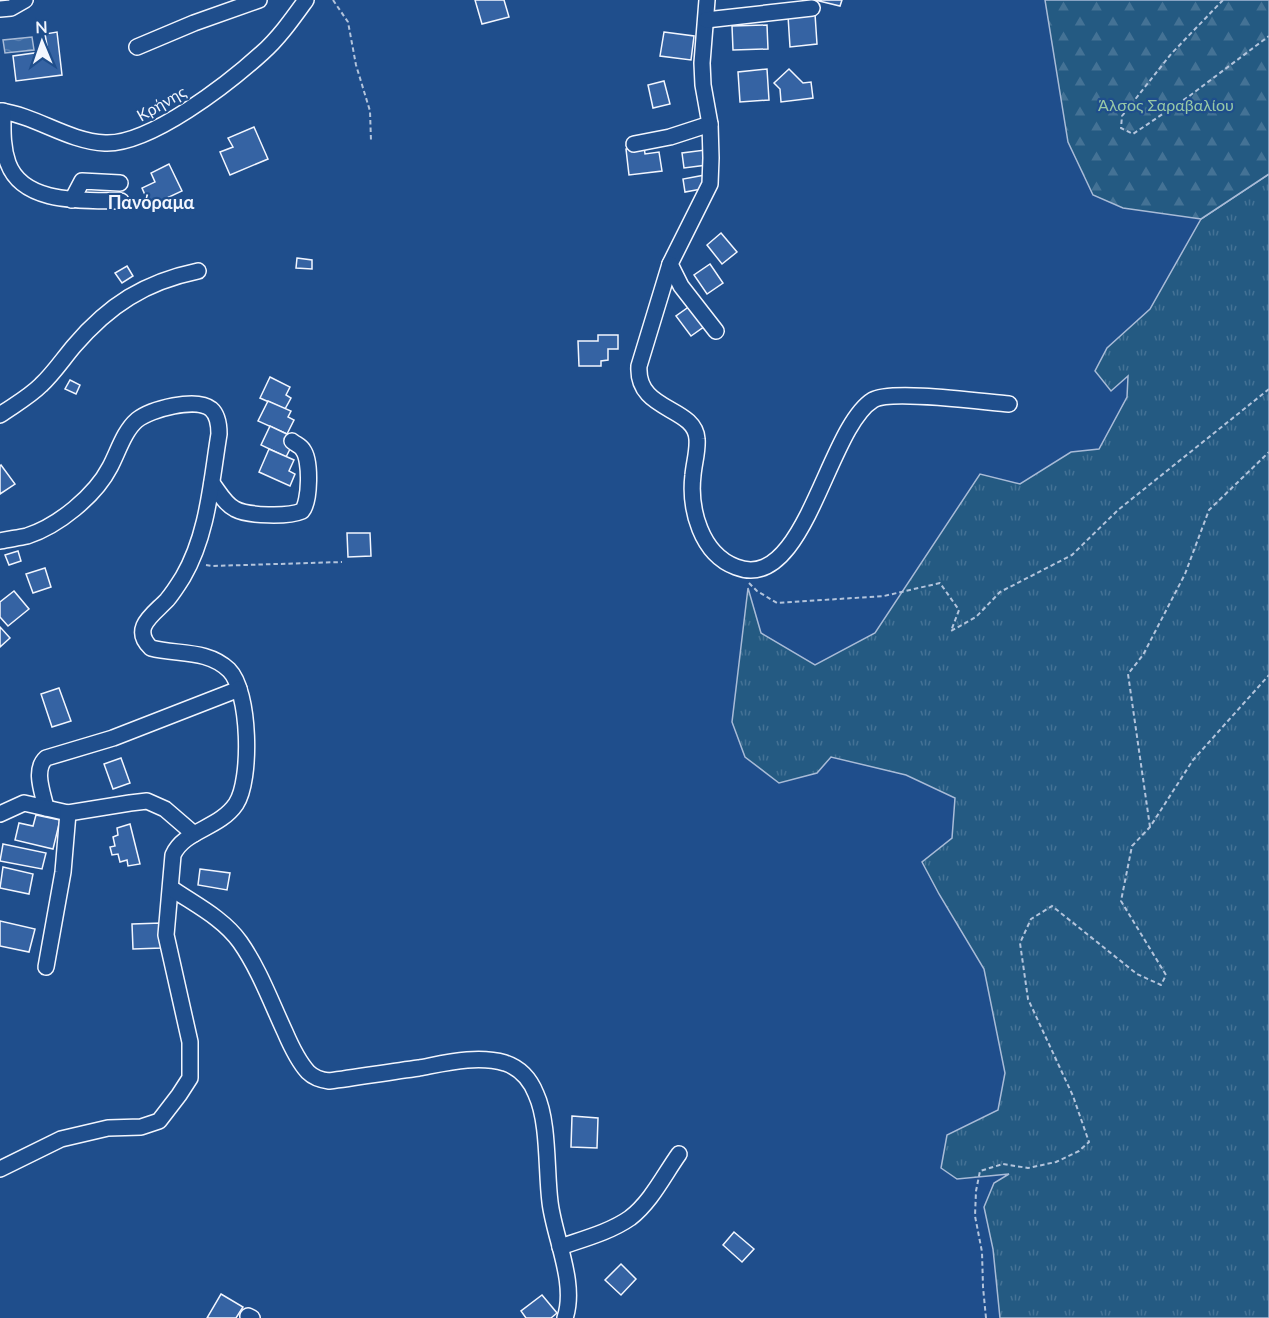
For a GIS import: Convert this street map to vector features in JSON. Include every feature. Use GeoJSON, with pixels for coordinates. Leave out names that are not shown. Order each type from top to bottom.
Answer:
{"type":"FeatureCollection","features":[{"type":"Feature","properties":{"kind":"street"},"geometry":{"type":"LineString","coordinates":[[0,9],[11,8],[25,0]]}},
{"type":"Feature","properties":{"kind":"street"},"geometry":{"type":"LineString","coordinates":[[137,47],[194,22],[259,0]]}},
{"type":"Feature","properties":{"kind":"street","name":"Κρήνης"},"geometry":{"type":"LineString","coordinates":[[2,111],[24,116],[83,140],[106,143],[126,141],[145,134],[178,116],[220,87],[262,53],[306,0]]}},
{"type":"Feature","properties":{"kind":"street"},"geometry":{"type":"LineString","coordinates":[[707,0],[702,63],[703,85],[710,124],[710,184],[670,264],[638,375],[642,387],[651,398],[683,418],[693,426],[697,434],[698,447],[692,499],[697,522],[706,541],[718,556],[729,564],[744,570],[760,569],[778,559],[788,549],[805,523],[837,447],[861,411],[872,400],[894,394],[1009,404]]}},
{"type":"Feature","properties":{"kind":"street"},"geometry":{"type":"LineString","coordinates":[[706,20],[812,8]]}},
{"type":"Feature","properties":{"kind":"street"},"geometry":{"type":"LineString","coordinates":[[2,111],[8,163],[16,179],[31,190],[72,200],[121,201]]}},
{"type":"Feature","properties":{"kind":"street"},"geometry":{"type":"LineString","coordinates":[[634,144],[670,137],[710,124]]}},
{"type":"Feature","properties":{"kind":"street"},"geometry":{"type":"LineString","coordinates":[[72,200],[82,181],[120,183]]}},
{"type":"Feature","properties":{"kind":"street"},"geometry":{"type":"LineString","coordinates":[[670,264],[681,286],[716,331]]}},
{"type":"Feature","properties":{"kind":"street"},"geometry":{"type":"LineString","coordinates":[[0,415],[43,384],[100,319],[139,290],[169,278],[198,271]]}},
{"type":"Feature","properties":{"kind":"street"},"geometry":{"type":"LineString","coordinates":[[0,541],[34,533],[75,508],[99,484],[133,424],[145,415],[183,405],[200,405],[214,412],[219,429],[206,516],[191,561],[173,593],[148,619],[143,635],[151,648],[201,655],[228,670],[240,689],[245,722],[246,759],[242,792],[236,804],[219,821],[183,841],[173,855],[166,935],[190,1042],[190,1078],[180,1095],[159,1121],[141,1127],[108,1128],[61,1139],[0,1169]]}},
{"type":"Feature","properties":{"kind":"street"},"geometry":{"type":"LineString","coordinates":[[212,483],[235,510],[245,513],[286,515],[302,511],[308,493],[307,461],[303,449],[292,441]]}},
{"type":"Feature","properties":{"kind":"street"},"geometry":{"type":"LineString","coordinates":[[46,808],[39,773],[41,764],[46,758],[113,738],[240,689]]}},
{"type":"Feature","properties":{"kind":"street"},"geometry":{"type":"LineString","coordinates":[[0,814],[24,803],[68,813],[147,801],[165,809],[194,834]]}},
{"type":"Feature","properties":{"kind":"street"},"geometry":{"type":"LineString","coordinates":[[46,967],[66,853],[68,813]]}},
{"type":"Feature","properties":{"kind":"street"},"geometry":{"type":"LineString","coordinates":[[171,888],[215,918],[240,942],[293,1049],[304,1067],[318,1079],[329,1081],[457,1062],[486,1060],[520,1070],[537,1096],[544,1132],[550,1204],[568,1290],[565,1318]]}},
{"type":"Feature","properties":{"kind":"street"},"geometry":{"type":"LineString","coordinates":[[560,1247],[604,1231],[629,1218],[645,1203],[679,1154]]}},
{"type":"Feature","properties":{"kind":"path"},"geometry":{"type":"LineString","coordinates":[[333,0],[348,21],[356,65],[370,111],[371,141]]}},
{"type":"Feature","properties":{"kind":"path"},"geometry":{"type":"LineString","coordinates":[[1223,0],[1171,54],[1122,116],[1121,128],[1133,134],[1188,97],[1269,36]]}},
{"type":"Feature","properties":{"kind":"path"},"geometry":{"type":"LineString","coordinates":[[729,564],[757,591],[777,603],[884,596],[940,584],[959,610],[951,631],[976,617],[1000,592],[1072,555],[1118,510],[1269,389]]}},
{"type":"Feature","properties":{"kind":"path"},"geometry":{"type":"LineString","coordinates":[[1150,828],[1128,674],[1143,655],[1185,574],[1209,510],[1269,452]]}},
{"type":"Feature","properties":{"kind":"path"},"geometry":{"type":"LineString","coordinates":[[191,561],[212,566],[342,562]]}},
{"type":"Feature","properties":{"kind":"path"},"geometry":{"type":"LineString","coordinates":[[986,1318],[982,1287],[982,1252],[975,1216],[980,1171],[1003,1164],[1028,1168],[1056,1162],[1079,1151],[1089,1142],[1073,1096],[1028,999],[1020,943],[1030,919],[1052,906],[1137,974],[1161,985],[1166,975],[1121,901],[1132,846],[1150,828],[1193,760],[1269,675]]}},
{"type":"Feature","properties":{"kind":"green space","name":"Άλσος Σαραβαλίου"},"geometry":{"type":"Polygon","coordinates":[[[1045,0],[1269,0],[1269,174],[1201,219],[1123,208],[1093,195],[1068,142],[1045,0]]]}},
{"type":"Feature","properties":{"kind":"green space"},"geometry":{"type":"Polygon","coordinates":[[[1269,174],[1269,1318],[1000,1318],[993,1249],[984,1207],[994,1183],[1009,1174],[957,1179],[941,1168],[947,1135],[998,1110],[1005,1073],[984,969],[922,862],[952,838],[955,798],[906,775],[831,757],[817,773],[779,783],[745,757],[732,722],[748,588],[761,633],[815,665],[875,633],[980,474],[1020,484],[1071,452],[1099,449],[1127,397],[1128,376],[1111,391],[1095,371],[1107,348],[1150,309],[1201,219],[1269,174]]]}},
{"type":"Feature","properties":{"kind":"water"},"geometry":{"type":"Polygon","coordinates":[[[32,37],[34,50],[5,53],[3,40],[32,37]]]}},
{"type":"Feature","properties":{"kind":"building"},"geometry":{"type":"Polygon","coordinates":[[[475,0],[504,0],[509,17],[482,24],[475,0]]]}},
{"type":"Feature","properties":{"kind":"building"},"geometry":{"type":"Polygon","coordinates":[[[815,0],[842,0],[840,6],[815,0]]]}},
{"type":"Feature","properties":{"kind":"building"},"geometry":{"type":"Polygon","coordinates":[[[815,14],[817,44],[790,47],[788,16],[815,14]]]}},
{"type":"Feature","properties":{"kind":"building"},"geometry":{"type":"Polygon","coordinates":[[[767,25],[768,49],[733,50],[732,26],[767,25]]]}},
{"type":"Feature","properties":{"kind":"building"},"geometry":{"type":"Polygon","coordinates":[[[57,32],[62,75],[16,81],[13,56],[48,51],[45,34],[57,32]]]}},
{"type":"Feature","properties":{"kind":"building"},"geometry":{"type":"Polygon","coordinates":[[[664,32],[694,36],[691,60],[660,56],[664,32]]]}},
{"type":"Feature","properties":{"kind":"building"},"geometry":{"type":"Polygon","coordinates":[[[767,69],[769,100],[740,102],[738,72],[767,69]]]}},
{"type":"Feature","properties":{"kind":"building"},"geometry":{"type":"Polygon","coordinates":[[[789,69],[803,83],[811,82],[813,98],[781,102],[780,89],[774,83],[789,69]]]}},
{"type":"Feature","properties":{"kind":"building"},"geometry":{"type":"Polygon","coordinates":[[[664,81],[670,104],[653,108],[648,85],[664,81]]]}},
{"type":"Feature","properties":{"kind":"building"},"geometry":{"type":"Polygon","coordinates":[[[254,127],[268,159],[230,175],[220,152],[233,147],[228,138],[254,127]]]}},
{"type":"Feature","properties":{"kind":"building"},"geometry":{"type":"Polygon","coordinates":[[[644,146],[645,154],[659,152],[662,171],[629,175],[626,149],[644,146]]]}},
{"type":"Feature","properties":{"kind":"building"},"geometry":{"type":"Polygon","coordinates":[[[705,150],[707,165],[684,168],[682,153],[705,150]]]}},
{"type":"Feature","properties":{"kind":"building"},"geometry":{"type":"Polygon","coordinates":[[[169,164],[182,191],[150,206],[142,188],[155,182],[151,173],[169,164]]]}},
{"type":"Feature","properties":{"kind":"building"},"geometry":{"type":"Polygon","coordinates":[[[705,175],[707,188],[685,192],[683,179],[705,175]]]}},
{"type":"Feature","properties":{"kind":"building"},"geometry":{"type":"Polygon","coordinates":[[[721,233],[737,252],[722,264],[707,245],[721,233]]]}},
{"type":"Feature","properties":{"kind":"building"},"geometry":{"type":"Polygon","coordinates":[[[297,258],[312,260],[312,269],[296,268],[297,258]]]}},
{"type":"Feature","properties":{"kind":"building"},"geometry":{"type":"Polygon","coordinates":[[[710,264],[723,283],[707,294],[694,275],[710,264]]]}},
{"type":"Feature","properties":{"kind":"building"},"geometry":{"type":"Polygon","coordinates":[[[127,266],[133,276],[122,283],[115,273],[127,266]]]}},
{"type":"Feature","properties":{"kind":"building"},"geometry":{"type":"Polygon","coordinates":[[[690,306],[705,326],[691,336],[676,316],[690,306]]]}},
{"type":"Feature","properties":{"kind":"building"},"geometry":{"type":"Polygon","coordinates":[[[598,335],[618,335],[618,349],[608,349],[608,360],[601,361],[601,366],[579,366],[578,341],[598,341],[598,335]]]}},
{"type":"Feature","properties":{"kind":"building"},"geometry":{"type":"Polygon","coordinates":[[[270,377],[290,387],[286,395],[291,398],[285,409],[260,398],[270,377]]]}},
{"type":"Feature","properties":{"kind":"building"},"geometry":{"type":"Polygon","coordinates":[[[70,380],[80,385],[76,394],[65,389],[70,380]]]}},
{"type":"Feature","properties":{"kind":"building"},"geometry":{"type":"Polygon","coordinates":[[[268,401],[291,411],[288,417],[294,420],[287,434],[258,421],[268,401]]]}},
{"type":"Feature","properties":{"kind":"building"},"geometry":{"type":"Polygon","coordinates":[[[270,426],[291,436],[291,447],[286,457],[261,445],[270,426]]]}},
{"type":"Feature","properties":{"kind":"building"},"geometry":{"type":"Polygon","coordinates":[[[269,449],[294,460],[289,471],[295,474],[290,486],[259,472],[269,449]]]}},
{"type":"Feature","properties":{"kind":"building"},"geometry":{"type":"Polygon","coordinates":[[[0,466],[15,484],[0,494],[0,466]]]}},
{"type":"Feature","properties":{"kind":"building"},"geometry":{"type":"Polygon","coordinates":[[[347,533],[370,533],[371,556],[348,557],[347,533]]]}},
{"type":"Feature","properties":{"kind":"building"},"geometry":{"type":"Polygon","coordinates":[[[18,551],[21,561],[9,565],[5,555],[18,551]]]}},
{"type":"Feature","properties":{"kind":"building"},"geometry":{"type":"Polygon","coordinates":[[[45,568],[51,587],[33,593],[26,574],[45,568]]]}},
{"type":"Feature","properties":{"kind":"building"},"geometry":{"type":"Polygon","coordinates":[[[14,591],[29,609],[8,626],[0,617],[0,602],[14,591]]]}},
{"type":"Feature","properties":{"kind":"building"},"geometry":{"type":"Polygon","coordinates":[[[0,627],[10,638],[0,647],[0,627]]]}},
{"type":"Feature","properties":{"kind":"building"},"geometry":{"type":"Polygon","coordinates":[[[59,688],[71,721],[52,727],[41,694],[59,688]]]}},
{"type":"Feature","properties":{"kind":"building"},"geometry":{"type":"Polygon","coordinates":[[[121,758],[130,783],[113,789],[104,764],[121,758]]]}},
{"type":"Feature","properties":{"kind":"building"},"geometry":{"type":"Polygon","coordinates":[[[36,815],[60,820],[53,849],[15,840],[19,823],[33,826],[36,815]]]}},
{"type":"Feature","properties":{"kind":"building"},"geometry":{"type":"Polygon","coordinates":[[[130,824],[140,864],[128,866],[127,860],[120,862],[118,854],[112,855],[110,847],[115,846],[113,837],[118,835],[117,828],[130,824]]]}},
{"type":"Feature","properties":{"kind":"building"},"geometry":{"type":"Polygon","coordinates":[[[3,844],[46,853],[42,869],[0,861],[3,844]]]}},
{"type":"Feature","properties":{"kind":"building"},"geometry":{"type":"Polygon","coordinates":[[[3,867],[33,874],[29,894],[0,888],[3,867]]]}},
{"type":"Feature","properties":{"kind":"building"},"geometry":{"type":"Polygon","coordinates":[[[200,869],[230,873],[227,890],[198,885],[200,869]]]}},
{"type":"Feature","properties":{"kind":"building"},"geometry":{"type":"Polygon","coordinates":[[[0,921],[35,929],[29,952],[0,946],[0,921]]]}},
{"type":"Feature","properties":{"kind":"building"},"geometry":{"type":"Polygon","coordinates":[[[161,923],[162,948],[133,949],[132,924],[161,923]]]}},
{"type":"Feature","properties":{"kind":"building"},"geometry":{"type":"Polygon","coordinates":[[[572,1116],[598,1118],[597,1148],[571,1147],[572,1116]]]}},
{"type":"Feature","properties":{"kind":"building"},"geometry":{"type":"Polygon","coordinates":[[[734,1232],[754,1249],[742,1262],[723,1245],[734,1232]]]}},
{"type":"Feature","properties":{"kind":"building"},"geometry":{"type":"Polygon","coordinates":[[[621,1264],[636,1279],[621,1295],[605,1280],[621,1264]]]}},
{"type":"Feature","properties":{"kind":"building"},"geometry":{"type":"Polygon","coordinates":[[[221,1294],[243,1307],[236,1318],[207,1318],[221,1294]]]}},
{"type":"Feature","properties":{"kind":"building"},"geometry":{"type":"Polygon","coordinates":[[[542,1295],[557,1313],[551,1318],[526,1318],[521,1311],[542,1295]]]}},
{"type":"Feature","properties":{"kind":"district","name":"Πανόραμα"},"geometry":{"type":"Point","coordinates":[151,202]}}]}
